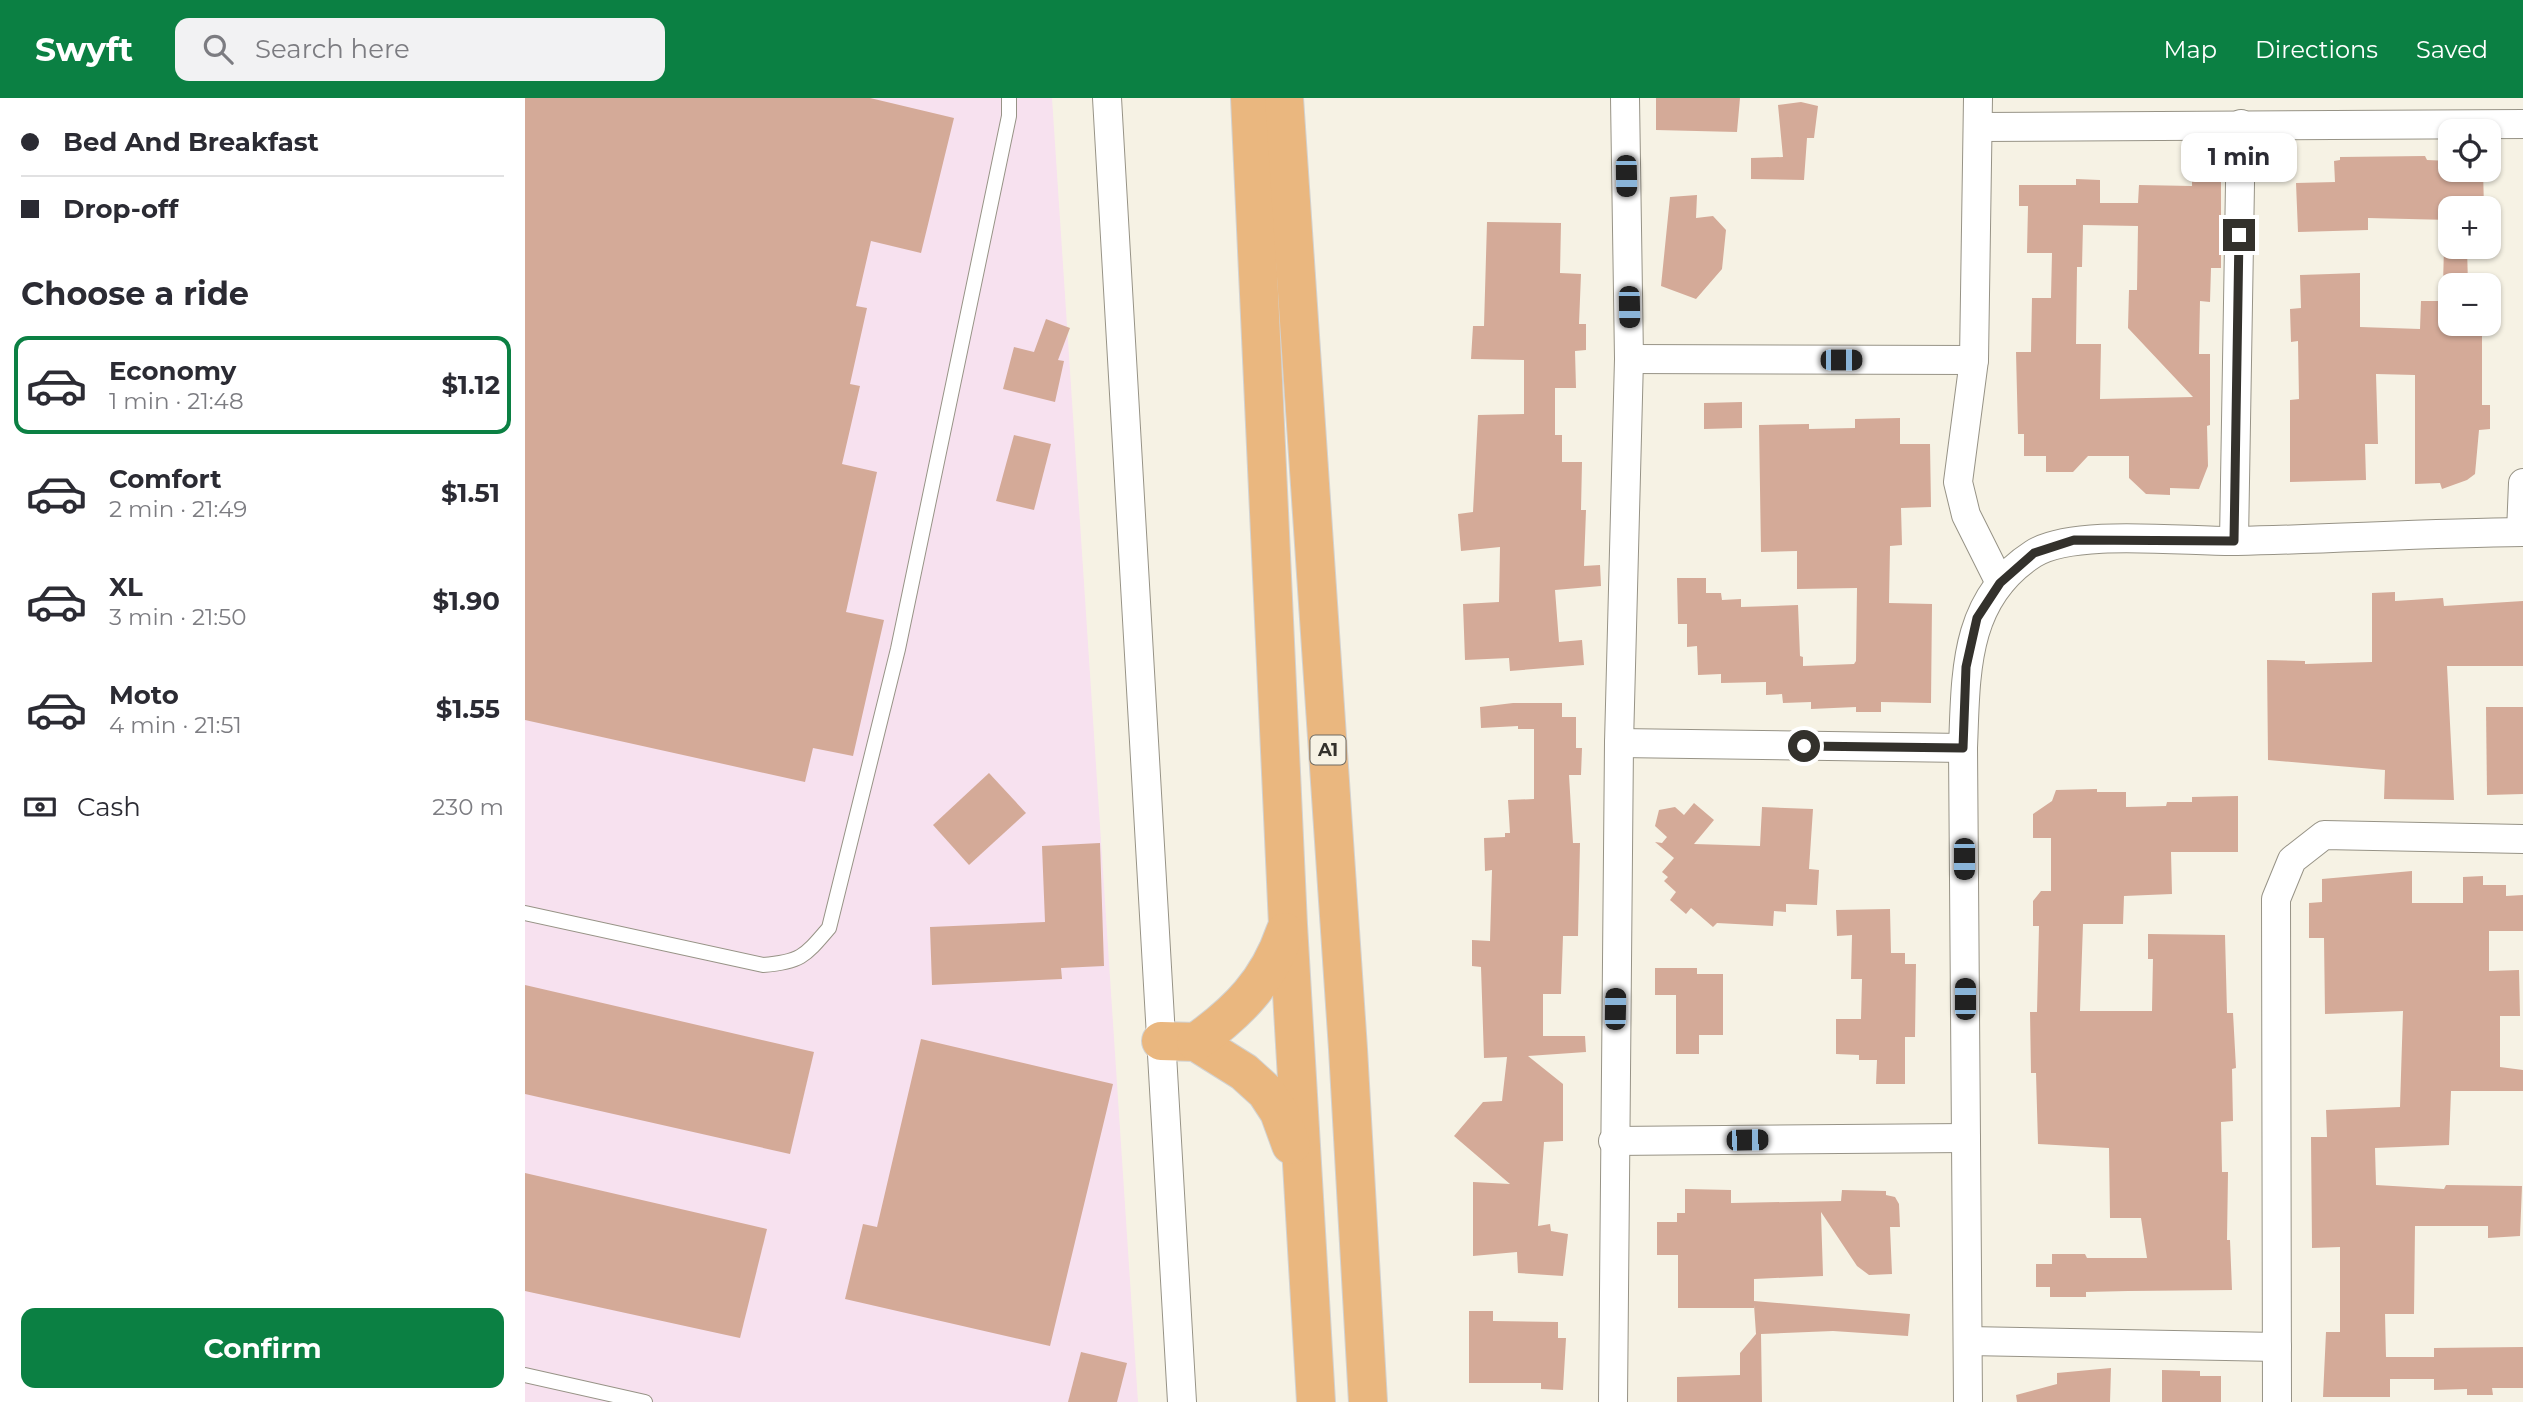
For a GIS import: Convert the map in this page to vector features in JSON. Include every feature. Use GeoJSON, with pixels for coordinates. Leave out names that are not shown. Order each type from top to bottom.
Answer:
{"type":"FeatureCollection","features":[{"type":"Feature","properties":{"kind":"highway"},"geometry":{"type":"LineString","coordinates":[[1250,98],[1288,925],[1316,1402]]}},
{"type":"Feature","properties":{"kind":"highway","name":"A1"},"geometry":{"type":"LineString","coordinates":[[1284,98],[1347,1035],[1368,1402]]}},
{"type":"Feature","properties":{"kind":"highway"},"geometry":{"type":"LineString","coordinates":[[1179,1041],[1228,1019],[1265,979],[1288,925]]}},
{"type":"Feature","properties":{"kind":"highway"},"geometry":{"type":"LineString","coordinates":[[1179,1041],[1244,1072],[1266,1091],[1279,1112],[1291,1144],[1304,1213]]}},
{"type":"Feature","properties":{"kind":"street"},"geometry":{"type":"LineString","coordinates":[[1107,98],[1179,1041],[1182,1402]]}},
{"type":"Feature","properties":{"kind":"street"},"geometry":{"type":"LineString","coordinates":[[1613,1402],[1613,1141],[1619,743],[1629,359],[1625,98]]}},
{"type":"Feature","properties":{"kind":"street"},"geometry":{"type":"LineString","coordinates":[[1977,98],[1974,360],[1958,481],[1966,515],[2000,583]]}},
{"type":"Feature","properties":{"kind":"street"},"geometry":{"type":"LineString","coordinates":[[2234,541],[2241,124]]}},
{"type":"Feature","properties":{"kind":"street"},"geometry":{"type":"LineString","coordinates":[[1978,128],[2523,124]]}},
{"type":"Feature","properties":{"kind":"street"},"geometry":{"type":"LineString","coordinates":[[1629,359],[1974,360]]}},
{"type":"Feature","properties":{"kind":"street"},"geometry":{"type":"LineString","coordinates":[[1968,1402],[1963,748],[1966,667],[1977,618],[2000,583],[2034,553],[2074,540],[2234,541],[2522,532],[2523,483]]}},
{"type":"Feature","properties":{"kind":"street"},"geometry":{"type":"LineString","coordinates":[[1619,743],[1963,748]]}},
{"type":"Feature","properties":{"kind":"street"},"geometry":{"type":"LineString","coordinates":[[2277,1402],[2276,899],[2292,860],[2324,835],[2523,839]]}},
{"type":"Feature","properties":{"kind":"street"},"geometry":{"type":"LineString","coordinates":[[1613,1141],[1966,1138]]}},
{"type":"Feature","properties":{"kind":"street"},"geometry":{"type":"LineString","coordinates":[[1968,1341],[2277,1347]]}},
{"type":"Feature","properties":{"kind":"lane"},"geometry":{"type":"LineString","coordinates":[[525,912],[763,965],[793,962],[813,948],[829,928],[898,649],[1009,116],[1009,98]]}},
{"type":"Feature","properties":{"kind":"lane"},"geometry":{"type":"LineString","coordinates":[[525,1376],[645,1402]]}},
{"type":"Feature","properties":{"kind":"shaded area"},"geometry":{"type":"Polygon","coordinates":[[[525,98],[1052,98],[1138,1402],[525,1402],[525,98]]]}},
{"type":"Feature","properties":{"kind":"building"},"geometry":{"type":"Polygon","coordinates":[[[525,98],[870,98],[954,118],[921,253],[871,241],[856,306],[867,308],[850,384],[860,386],[842,464],[877,472],[846,612],[884,620],[853,756],[813,748],[805,782],[525,720],[525,98]]]}},
{"type":"Feature","properties":{"kind":"building"},"geometry":{"type":"Polygon","coordinates":[[[1656,98],[1740,98],[1737,132],[1656,130],[1656,98]]]}},
{"type":"Feature","properties":{"kind":"building"},"geometry":{"type":"Polygon","coordinates":[[[1801,102],[1818,106],[1814,138],[1807,138],[1804,180],[1751,179],[1751,158],[1783,157],[1778,105],[1801,102]]]}},
{"type":"Feature","properties":{"kind":"building"},"geometry":{"type":"Polygon","coordinates":[[[2425,156],[2427,160],[2438,160],[2438,182],[2483,182],[2484,196],[2438,196],[2438,220],[2368,218],[2368,230],[2298,232],[2296,183],[2335,182],[2334,161],[2340,160],[2340,157],[2425,156]]]}},
{"type":"Feature","properties":{"kind":"building"},"geometry":{"type":"Polygon","coordinates":[[[2076,179],[2100,180],[2100,203],[2138,203],[2139,185],[2192,186],[2192,180],[2221,181],[2221,268],[2211,268],[2210,302],[2200,301],[2199,354],[2210,354],[2210,425],[2207,426],[2208,466],[2199,489],[2170,488],[2170,495],[2146,494],[2129,478],[2129,456],[2088,456],[2073,472],[2046,472],[2046,456],[2024,456],[2024,434],[2018,434],[2016,352],[2031,352],[2032,298],[2051,298],[2052,253],[2027,253],[2028,206],[2019,206],[2019,185],[2076,185],[2076,179]],[[2083,225],[2082,267],[2077,267],[2076,344],[2101,344],[2100,399],[2193,397],[2128,328],[2129,290],[2137,290],[2138,226],[2083,225]]]}},
{"type":"Feature","properties":{"kind":"building"},"geometry":{"type":"Polygon","coordinates":[[[1697,195],[1696,218],[1713,216],[1726,230],[1722,269],[1696,299],[1661,286],[1670,197],[1697,195]]]}},
{"type":"Feature","properties":{"kind":"building"},"geometry":{"type":"Polygon","coordinates":[[[1487,222],[1561,223],[1560,273],[1581,274],[1579,324],[1586,324],[1586,350],[1575,351],[1576,388],[1555,388],[1555,435],[1562,435],[1562,462],[1582,462],[1581,510],[1586,510],[1584,566],[1600,565],[1601,586],[1555,590],[1559,642],[1582,640],[1584,665],[1510,671],[1509,658],[1465,660],[1463,604],[1499,602],[1500,547],[1461,551],[1458,514],[1473,512],[1478,415],[1524,414],[1524,360],[1471,359],[1473,326],[1484,326],[1487,222]]]}},
{"type":"Feature","properties":{"kind":"building"},"geometry":{"type":"Polygon","coordinates":[[[2444,259],[2467,259],[2468,273],[2443,273],[2444,259]]]}},
{"type":"Feature","properties":{"kind":"building"},"geometry":{"type":"Polygon","coordinates":[[[2360,273],[2360,327],[2420,329],[2421,301],[2438,301],[2438,336],[2482,336],[2482,405],[2490,405],[2490,429],[2479,430],[2475,474],[2467,480],[2442,489],[2440,483],[2415,484],[2415,375],[2376,374],[2378,444],[2365,444],[2366,480],[2290,482],[2290,400],[2299,399],[2298,341],[2291,342],[2290,309],[2301,308],[2300,275],[2360,273]]]}},
{"type":"Feature","properties":{"kind":"building"},"geometry":{"type":"Polygon","coordinates":[[[1046,319],[1070,328],[1058,360],[1064,361],[1055,402],[1003,389],[1014,347],[1034,352],[1046,319]]]}},
{"type":"Feature","properties":{"kind":"building"},"geometry":{"type":"Polygon","coordinates":[[[1742,402],[1742,428],[1704,429],[1704,403],[1742,402]]]}},
{"type":"Feature","properties":{"kind":"building"},"geometry":{"type":"Polygon","coordinates":[[[1900,418],[1900,444],[1930,444],[1931,507],[1901,508],[1902,545],[1890,546],[1889,603],[1932,604],[1931,703],[1881,702],[1881,712],[1856,712],[1856,707],[1811,709],[1811,702],[1783,703],[1782,694],[1766,695],[1766,682],[1721,683],[1721,674],[1698,675],[1697,646],[1687,647],[1687,624],[1678,624],[1677,578],[1706,578],[1706,593],[1721,593],[1722,600],[1741,599],[1741,607],[1798,605],[1800,656],[1803,657],[1803,666],[1854,664],[1857,588],[1797,589],[1797,551],[1761,552],[1759,425],[1809,424],[1809,429],[1855,428],[1855,419],[1900,418]]]}},
{"type":"Feature","properties":{"kind":"building"},"geometry":{"type":"Polygon","coordinates":[[[1014,435],[1051,444],[1034,510],[996,501],[1014,435]]]}},
{"type":"Feature","properties":{"kind":"building"},"geometry":{"type":"Polygon","coordinates":[[[2395,592],[2395,601],[2443,598],[2444,606],[2523,601],[2523,666],[2447,666],[2454,800],[2384,799],[2385,770],[2268,760],[2267,660],[2305,661],[2305,664],[2372,662],[2372,593],[2395,592]]]}},
{"type":"Feature","properties":{"kind":"building"},"geometry":{"type":"Polygon","coordinates":[[[1513,703],[1562,703],[1562,717],[1576,717],[1576,748],[1582,748],[1581,775],[1569,775],[1573,843],[1580,843],[1578,936],[1563,936],[1561,994],[1543,994],[1543,1036],[1585,1036],[1586,1052],[1528,1056],[1563,1084],[1563,1141],[1544,1142],[1538,1226],[1550,1224],[1551,1231],[1568,1234],[1563,1276],[1518,1273],[1517,1252],[1473,1256],[1473,1182],[1510,1184],[1454,1136],[1483,1102],[1502,1101],[1507,1057],[1484,1058],[1481,967],[1472,966],[1472,940],[1490,941],[1492,870],[1485,871],[1484,838],[1505,837],[1505,833],[1510,833],[1508,800],[1534,799],[1534,729],[1518,729],[1518,726],[1481,728],[1480,707],[1513,703]]]}},
{"type":"Feature","properties":{"kind":"building"},"geometry":{"type":"Polygon","coordinates":[[[2486,707],[2523,707],[2523,794],[2487,795],[2486,707]]]}},
{"type":"Feature","properties":{"kind":"building"},"geometry":{"type":"Polygon","coordinates":[[[989,773],[1026,813],[969,865],[933,825],[989,773]]]}},
{"type":"Feature","properties":{"kind":"building"},"geometry":{"type":"Polygon","coordinates":[[[2097,789],[2097,792],[2126,792],[2126,807],[2166,806],[2167,802],[2192,802],[2192,797],[2238,796],[2238,852],[2171,852],[2172,894],[2124,896],[2123,924],[2083,924],[2080,1011],[2152,1011],[2153,959],[2148,959],[2148,934],[2225,935],[2227,1013],[2233,1013],[2236,1068],[2232,1069],[2233,1121],[2221,1122],[2222,1172],[2228,1172],[2227,1240],[2230,1240],[2232,1290],[2086,1292],[2086,1297],[2050,1297],[2050,1287],[2036,1287],[2036,1264],[2052,1264],[2052,1254],[2085,1254],[2087,1258],[2147,1258],[2141,1218],[2110,1218],[2109,1148],[2038,1144],[2036,1073],[2031,1073],[2030,1012],[2037,1012],[2039,926],[2033,926],[2033,901],[2041,891],[2051,891],[2051,838],[2033,838],[2033,814],[2052,801],[2056,790],[2097,789]]]}},
{"type":"Feature","properties":{"kind":"building"},"geometry":{"type":"Polygon","coordinates":[[[1694,803],[1714,820],[1694,844],[1760,846],[1762,807],[1813,809],[1809,869],[1819,870],[1817,905],[1786,904],[1786,912],[1774,911],[1773,926],[1717,923],[1713,927],[1691,908],[1686,914],[1670,900],[1676,892],[1664,881],[1668,877],[1662,872],[1674,858],[1655,842],[1662,843],[1667,837],[1655,826],[1659,810],[1675,807],[1684,815],[1694,803]]]}},
{"type":"Feature","properties":{"kind":"building"},"geometry":{"type":"Polygon","coordinates":[[[1100,843],[1104,966],[1061,968],[1062,979],[932,985],[930,927],[1045,922],[1042,846],[1100,843]]]}},
{"type":"Feature","properties":{"kind":"building"},"geometry":{"type":"Polygon","coordinates":[[[2412,871],[2412,903],[2463,903],[2463,877],[2483,876],[2483,885],[2506,885],[2506,896],[2523,895],[2523,931],[2489,931],[2489,971],[2519,970],[2520,1016],[2500,1016],[2500,1067],[2523,1070],[2523,1091],[2451,1091],[2449,1145],[2375,1148],[2376,1185],[2444,1189],[2446,1185],[2522,1186],[2520,1236],[2488,1238],[2488,1226],[2415,1226],[2414,1314],[2385,1314],[2386,1357],[2434,1357],[2434,1348],[2523,1347],[2523,1388],[2492,1388],[2493,1395],[2467,1395],[2467,1389],[2434,1390],[2434,1379],[2390,1379],[2390,1397],[2323,1397],[2326,1332],[2340,1332],[2340,1247],[2312,1248],[2311,1137],[2327,1137],[2326,1110],[2400,1107],[2403,1011],[2325,1014],[2324,938],[2309,938],[2309,903],[2322,902],[2322,879],[2412,871]]]}},
{"type":"Feature","properties":{"kind":"building"},"geometry":{"type":"Polygon","coordinates":[[[1890,909],[1891,953],[1905,953],[1905,964],[1916,964],[1915,1037],[1905,1037],[1905,1084],[1876,1084],[1877,1060],[1859,1060],[1859,1055],[1836,1054],[1836,1019],[1861,1019],[1862,979],[1851,979],[1852,935],[1837,936],[1836,910],[1890,909]]]}},
{"type":"Feature","properties":{"kind":"building"},"geometry":{"type":"Polygon","coordinates":[[[1655,968],[1697,968],[1697,974],[1723,974],[1723,1035],[1699,1035],[1699,1054],[1676,1054],[1676,995],[1655,995],[1655,968]]]}},
{"type":"Feature","properties":{"kind":"building"},"geometry":{"type":"Polygon","coordinates":[[[525,985],[814,1052],[790,1154],[525,1094],[525,985]]]}},
{"type":"Feature","properties":{"kind":"building"},"geometry":{"type":"Polygon","coordinates":[[[921,1039],[1113,1084],[1050,1346],[845,1299],[863,1224],[877,1227],[921,1039]]]}},
{"type":"Feature","properties":{"kind":"building"},"geometry":{"type":"Polygon","coordinates":[[[525,1173],[767,1229],[740,1338],[525,1291],[525,1173]]]}},
{"type":"Feature","properties":{"kind":"building"},"geometry":{"type":"Polygon","coordinates":[[[1685,1189],[1731,1190],[1731,1203],[1841,1201],[1842,1190],[1886,1191],[1886,1195],[1895,1197],[1899,1204],[1900,1227],[1890,1227],[1892,1274],[1869,1275],[1857,1266],[1821,1212],[1823,1276],[1754,1279],[1754,1301],[1910,1314],[1908,1336],[1833,1331],[1761,1334],[1762,1402],[1677,1402],[1677,1377],[1740,1375],[1740,1353],[1756,1334],[1754,1305],[1754,1308],[1678,1308],[1678,1255],[1657,1255],[1657,1222],[1677,1222],[1677,1213],[1685,1213],[1685,1189]]]}},
{"type":"Feature","properties":{"kind":"building"},"geometry":{"type":"Polygon","coordinates":[[[1469,1311],[1493,1311],[1493,1321],[1558,1322],[1558,1338],[1566,1338],[1563,1390],[1541,1389],[1541,1383],[1469,1383],[1469,1311]]]}},
{"type":"Feature","properties":{"kind":"building"},"geometry":{"type":"Polygon","coordinates":[[[1081,1352],[1127,1363],[1117,1402],[1068,1402],[1081,1352]]]}},
{"type":"Feature","properties":{"kind":"building"},"geometry":{"type":"Polygon","coordinates":[[[2111,1368],[2110,1402],[2017,1402],[2016,1395],[2057,1384],[2057,1373],[2111,1368]]]}},
{"type":"Feature","properties":{"kind":"building"},"geometry":{"type":"Polygon","coordinates":[[[2162,1370],[2200,1371],[2200,1376],[2221,1376],[2221,1402],[2162,1402],[2162,1370]]]}},
{"type":"Feature","properties":{"kind":"route"},"geometry":{"type":"LineString","coordinates":[[1804,746],[1963,748],[1966,667],[1977,618],[2000,583],[2034,553],[2074,540],[2234,541],[2239,235]]}}]}
